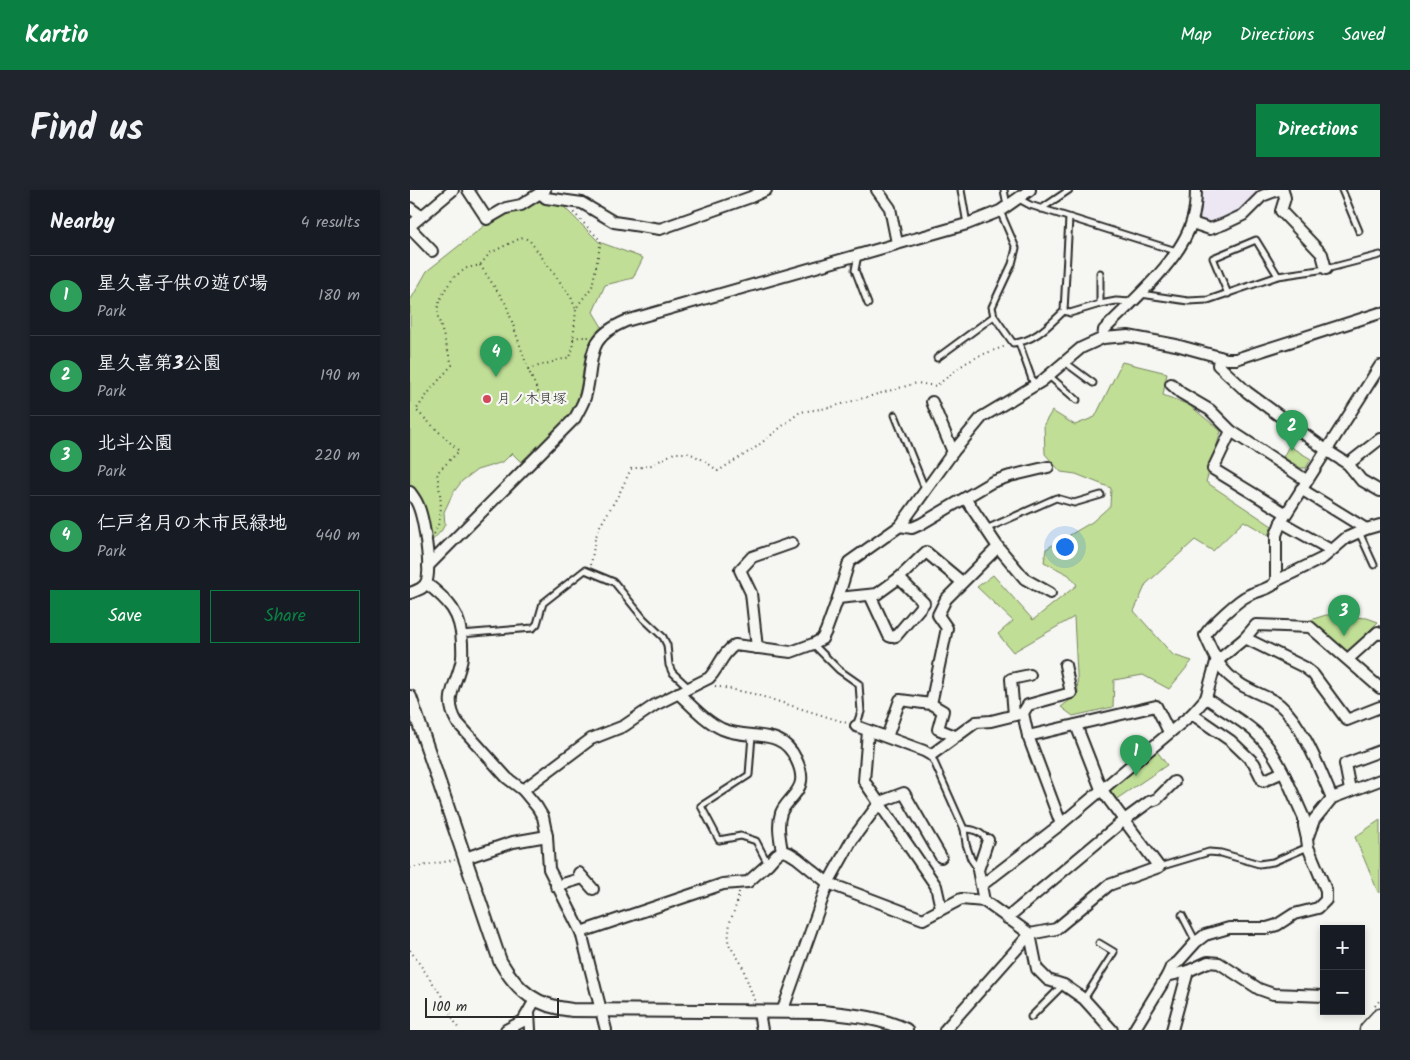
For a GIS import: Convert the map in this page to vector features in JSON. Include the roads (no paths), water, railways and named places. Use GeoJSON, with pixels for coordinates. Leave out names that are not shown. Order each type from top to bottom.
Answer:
{"type":"FeatureCollection","features":[{"type":"Feature","properties":{"kind":"highway"},"geometry":{"type":"LineString","coordinates":[[1369,1030],[1380,1018]]}},
{"type":"Feature","properties":{"kind":"street"},"geometry":{"type":"LineString","coordinates":[[432,251],[410,227],[453,190]]}},
{"type":"Feature","properties":{"kind":"street"},"geometry":{"type":"LineString","coordinates":[[468,190],[487,219],[506,208],[521,205],[542,191],[546,198],[582,203],[614,222],[660,229],[751,198],[766,190]]}},
{"type":"Feature","properties":{"kind":"street"},"geometry":{"type":"LineString","coordinates":[[877,190],[890,208],[897,243]]}},
{"type":"Feature","properties":{"kind":"street"},"geometry":{"type":"LineString","coordinates":[[428,566],[575,418],[586,395],[591,355],[599,339],[610,329],[626,321],[967,224],[1003,209],[1030,190]]}},
{"type":"Feature","properties":{"kind":"street"},"geometry":{"type":"LineString","coordinates":[[1103,338],[1104,330],[1157,277],[1176,252],[1192,223],[1196,190]]}},
{"type":"Feature","properties":{"kind":"street"},"geometry":{"type":"LineString","coordinates":[[1192,223],[1210,229],[1224,224],[1243,215],[1262,196],[1278,190]]}},
{"type":"Feature","properties":{"kind":"street"},"geometry":{"type":"LineString","coordinates":[[1283,190],[1285,198],[1281,211],[1322,254],[1326,269]]}},
{"type":"Feature","properties":{"kind":"street"},"geometry":{"type":"LineString","coordinates":[[410,208],[421,216]]}},
{"type":"Feature","properties":{"kind":"street"},"geometry":{"type":"LineString","coordinates":[[523,790],[591,739],[624,726],[655,705],[708,678],[714,673],[723,656],[735,645],[791,652],[822,640],[849,562],[900,526],[953,452],[982,417],[1049,376],[1081,348],[1103,338],[1128,336],[1176,345],[1227,360],[1236,359],[1380,313]]}},
{"type":"Feature","properties":{"kind":"street"},"geometry":{"type":"LineString","coordinates":[[1219,357],[1218,365],[1247,392],[1348,464],[1362,480],[1380,491]]}},
{"type":"Feature","properties":{"kind":"street"},"geometry":{"type":"LineString","coordinates":[[1332,798],[1314,757],[1295,724],[1279,704],[1237,684],[1216,662],[1205,635],[1210,627],[1247,595],[1274,586],[1276,581],[1276,535],[1283,517],[1380,366]]}},
{"type":"Feature","properties":{"kind":"street"},"geometry":{"type":"LineString","coordinates":[[1171,384],[1181,393],[1210,410],[1231,431],[1363,530]]}},
{"type":"Feature","properties":{"kind":"street"},"geometry":{"type":"LineString","coordinates":[[932,402],[953,452]]}},
{"type":"Feature","properties":{"kind":"street"},"geometry":{"type":"LineString","coordinates":[[1231,431],[1213,469],[1331,550]]}},
{"type":"Feature","properties":{"kind":"street"},"geometry":{"type":"LineString","coordinates":[[1348,464],[1380,439]]}},
{"type":"Feature","properties":{"kind":"street"},"geometry":{"type":"LineString","coordinates":[[900,526],[912,528],[921,524],[992,482],[1048,467]]}},
{"type":"Feature","properties":{"kind":"street"},"geometry":{"type":"LineString","coordinates":[[410,492],[418,505],[422,519],[428,566],[426,583],[420,590],[410,593]]}},
{"type":"Feature","properties":{"kind":"street"},"geometry":{"type":"LineString","coordinates":[[966,499],[998,547],[1024,579],[1050,593]]}},
{"type":"Feature","properties":{"kind":"street"},"geometry":{"type":"LineString","coordinates":[[1276,581],[1323,558],[1346,538],[1380,525]]}},
{"type":"Feature","properties":{"kind":"street"},"geometry":{"type":"LineString","coordinates":[[757,648],[751,593],[740,570],[752,558],[792,543]]}},
{"type":"Feature","properties":{"kind":"street"},"geometry":{"type":"LineString","coordinates":[[931,704],[947,628],[938,615],[946,599],[998,547]]}},
{"type":"Feature","properties":{"kind":"street"},"geometry":{"type":"LineString","coordinates":[[838,598],[877,594],[899,578],[926,552],[962,582]]}},
{"type":"Feature","properties":{"kind":"street"},"geometry":{"type":"LineString","coordinates":[[870,595],[889,636],[896,636],[924,603],[899,578]]}},
{"type":"Feature","properties":{"kind":"street"},"geometry":{"type":"LineString","coordinates":[[426,583],[442,595],[451,606],[456,614],[461,634],[462,661],[451,696],[450,706],[452,713],[457,722],[507,778],[523,790],[543,817],[550,869],[556,886],[581,932],[606,1030]]}},
{"type":"Feature","properties":{"kind":"street"},"geometry":{"type":"LineString","coordinates":[[982,885],[1061,824],[1192,714],[1206,698],[1216,662],[1245,638],[1256,626],[1310,627],[1380,688]]}},
{"type":"Feature","properties":{"kind":"street"},"geometry":{"type":"LineString","coordinates":[[1348,659],[1378,632],[1380,634]]}},
{"type":"Feature","properties":{"kind":"street"},"geometry":{"type":"LineString","coordinates":[[1245,638],[1304,667],[1313,674],[1347,720],[1380,707]]}},
{"type":"Feature","properties":{"kind":"street"},"geometry":{"type":"LineString","coordinates":[[856,726],[931,755],[976,722],[991,721],[1019,714],[1028,705],[1071,693],[1065,665]]}},
{"type":"Feature","properties":{"kind":"street"},"geometry":{"type":"LineString","coordinates":[[1030,676],[1011,679],[1019,714],[1061,824]]}},
{"type":"Feature","properties":{"kind":"street"},"geometry":{"type":"LineString","coordinates":[[678,693],[708,721],[723,729],[777,738],[793,752],[799,766],[801,783],[781,813],[779,824],[782,851]]}},
{"type":"Feature","properties":{"kind":"street"},"geometry":{"type":"LineString","coordinates":[[410,697],[500,961],[516,985],[525,994],[535,1000],[560,1009],[822,1012],[860,1016],[882,1021],[906,1030]]}},
{"type":"Feature","properties":{"kind":"street"},"geometry":{"type":"LineString","coordinates":[[1137,1028],[1171,967],[1205,935],[1229,928],[1266,928],[1277,925],[1294,914],[1318,908],[1326,900],[1326,890],[1308,843],[1304,818],[1283,772],[1269,748],[1253,731],[1206,698]]}},
{"type":"Feature","properties":{"kind":"street"},"geometry":{"type":"LineString","coordinates":[[887,737],[900,700],[931,704],[943,711],[938,729],[955,736]]}},
{"type":"Feature","properties":{"kind":"street"},"geometry":{"type":"LineString","coordinates":[[1028,736],[1156,706],[1169,732]]}},
{"type":"Feature","properties":{"kind":"street"},"geometry":{"type":"LineString","coordinates":[[1192,714],[1231,741],[1254,763],[1262,781],[1283,772]]}},
{"type":"Feature","properties":{"kind":"street"},"geometry":{"type":"LineString","coordinates":[[945,1030],[1030,934],[1056,929],[1109,886],[1159,867],[1101,789],[1076,725]]}},
{"type":"Feature","properties":{"kind":"street"},"geometry":{"type":"LineString","coordinates":[[868,731],[864,781],[936,886],[941,908]]}},
{"type":"Feature","properties":{"kind":"street"},"geometry":{"type":"LineString","coordinates":[[1350,790],[1345,764],[1380,750]]}},
{"type":"Feature","properties":{"kind":"street"},"geometry":{"type":"LineString","coordinates":[[1308,843],[1314,820],[1332,798],[1380,780]]}},
{"type":"Feature","properties":{"kind":"street"},"geometry":{"type":"LineString","coordinates":[[1007,918],[1123,820],[1149,802],[1157,799],[1174,782]]}},
{"type":"Feature","properties":{"kind":"street"},"geometry":{"type":"LineString","coordinates":[[782,1012],[828,883],[852,840],[880,802],[904,793],[941,857]]}},
{"type":"Feature","properties":{"kind":"street"},"geometry":{"type":"LineString","coordinates":[[465,858],[513,842],[547,836]]}},
{"type":"Feature","properties":{"kind":"street"},"geometry":{"type":"LineString","coordinates":[[984,901],[978,870],[988,840]]}},
{"type":"Feature","properties":{"kind":"street"},"geometry":{"type":"LineString","coordinates":[[581,932],[723,884],[748,882],[776,854],[782,851],[798,858],[828,883],[923,919],[961,899],[984,901],[1030,934],[1038,968],[1048,980],[1064,985],[1084,999],[1112,1030]]}},
{"type":"Feature","properties":{"kind":"street"},"geometry":{"type":"LineString","coordinates":[[556,886],[581,876],[593,889]]}},
{"type":"Feature","properties":{"kind":"street"},"geometry":{"type":"LineString","coordinates":[[1167,976],[1188,971],[1208,962],[1219,963],[1259,989],[1274,994],[1320,996]]}},
{"type":"Feature","properties":{"kind":"street"},"geometry":{"type":"LineString","coordinates":[[1172,1030],[1188,971]]}},
{"type":"Feature","properties":{"kind":"street"},"geometry":{"type":"LineString","coordinates":[[506,1030],[523,1021],[535,1000]]}},
{"type":"Feature","properties":{"kind":"street"},"geometry":{"type":"LineString","coordinates":[[529,1012],[530,1030]]}},
{"type":"Feature","properties":{"kind":"street"},"geometry":{"type":"LineString","coordinates":[[759,1012],[762,1030]]}},
{"type":"Feature","properties":{"kind":"lane"},"geometry":{"type":"LineString","coordinates":[[962,190],[967,224]]}},
{"type":"Feature","properties":{"kind":"lane"},"geometry":{"type":"LineString","coordinates":[[1004,190],[1003,209],[1016,248],[1012,264],[992,307],[994,316],[1013,343],[1019,343],[1039,334],[1064,312],[1069,218]]}},
{"type":"Feature","properties":{"kind":"lane"},"geometry":{"type":"LineString","coordinates":[[1041,209],[1069,190]]}},
{"type":"Feature","properties":{"kind":"lane"},"geometry":{"type":"LineString","coordinates":[[1342,190],[1359,231]]}},
{"type":"Feature","properties":{"kind":"lane"},"geometry":{"type":"LineString","coordinates":[[1018,198],[1041,209],[1176,252]]}},
{"type":"Feature","properties":{"kind":"lane"},"geometry":{"type":"LineString","coordinates":[[1228,294],[1213,258],[1256,240],[1278,276]]}},
{"type":"Feature","properties":{"kind":"lane"},"geometry":{"type":"LineString","coordinates":[[858,256],[855,270],[868,304]]}},
{"type":"Feature","properties":{"kind":"lane"},"geometry":{"type":"LineString","coordinates":[[1141,294],[1188,301],[1208,300],[1278,276],[1326,269],[1380,256]]}},
{"type":"Feature","properties":{"kind":"lane"},"geometry":{"type":"LineString","coordinates":[[1100,273],[1100,304]]}},
{"type":"Feature","properties":{"kind":"lane"},"geometry":{"type":"LineString","coordinates":[[1064,312],[1070,313],[1116,301],[1131,302]]}},
{"type":"Feature","properties":{"kind":"lane"},"geometry":{"type":"LineString","coordinates":[[937,358],[994,316]]}},
{"type":"Feature","properties":{"kind":"lane"},"geometry":{"type":"LineString","coordinates":[[1019,343],[1034,386]]}},
{"type":"Feature","properties":{"kind":"lane"},"geometry":{"type":"LineString","coordinates":[[1066,363],[1094,383]]}},
{"type":"Feature","properties":{"kind":"lane"},"geometry":{"type":"LineString","coordinates":[[1049,376],[1077,400]]}},
{"type":"Feature","properties":{"kind":"lane"},"geometry":{"type":"LineString","coordinates":[[895,415],[926,490]]}},
{"type":"Feature","properties":{"kind":"lane"},"geometry":{"type":"LineString","coordinates":[[986,529],[1056,498],[1074,503],[1101,495]]}},
{"type":"Feature","properties":{"kind":"lane"},"geometry":{"type":"LineString","coordinates":[[1363,530],[1374,565]]}},
{"type":"Feature","properties":{"kind":"lane"},"geometry":{"type":"LineString","coordinates":[[461,634],[533,628],[537,624],[542,603],[585,570],[614,582],[644,619],[663,637],[667,645],[669,665],[672,672],[689,688]]}},
{"type":"Feature","properties":{"kind":"lane"},"geometry":{"type":"LineString","coordinates":[[813,644],[839,670],[859,684],[861,712],[856,726]]}},
{"type":"Feature","properties":{"kind":"lane"},"geometry":{"type":"LineString","coordinates":[[752,735],[749,776],[702,806],[719,840],[740,836],[756,841],[768,864]]}},
{"type":"Feature","properties":{"kind":"lane"},"geometry":{"type":"LineString","coordinates":[[931,755],[964,829],[971,859],[978,870]]}},
{"type":"Feature","properties":{"kind":"lane"},"geometry":{"type":"LineString","coordinates":[[964,829],[974,829],[988,840]]}},
{"type":"Feature","properties":{"kind":"lane"},"geometry":{"type":"LineString","coordinates":[[1159,867],[1209,852],[1221,853],[1259,864],[1273,862],[1308,843]]}},
{"type":"Feature","properties":{"kind":"lane"},"geometry":{"type":"LineString","coordinates":[[1182,915],[1196,942]]}},
{"type":"Feature","properties":{"kind":"lane"},"geometry":{"type":"LineString","coordinates":[[1084,999],[1114,952],[1099,943]]}},
{"type":"Feature","properties":{"kind":"lane"},"geometry":{"type":"LineString","coordinates":[[1031,1016],[1064,985]]}},
{"type":"Feature","properties":{"kind":"place","name":"仁戸名月の木市民緑地"},"geometry":{"type":"Point","coordinates":[496,377]}},
{"type":"Feature","properties":{"kind":"place","name":"月ノ木貝塚"},"geometry":{"type":"Point","coordinates":[487,399]}},
{"type":"Feature","properties":{"kind":"place","name":"星久喜第3公園"},"geometry":{"type":"Point","coordinates":[1292,451]}},
{"type":"Feature","properties":{"kind":"place","name":"北斗公園"},"geometry":{"type":"Point","coordinates":[1344,636]}},
{"type":"Feature","properties":{"kind":"place","name":"星久喜子供の遊び場"},"geometry":{"type":"Point","coordinates":[1136,776]}}]}
